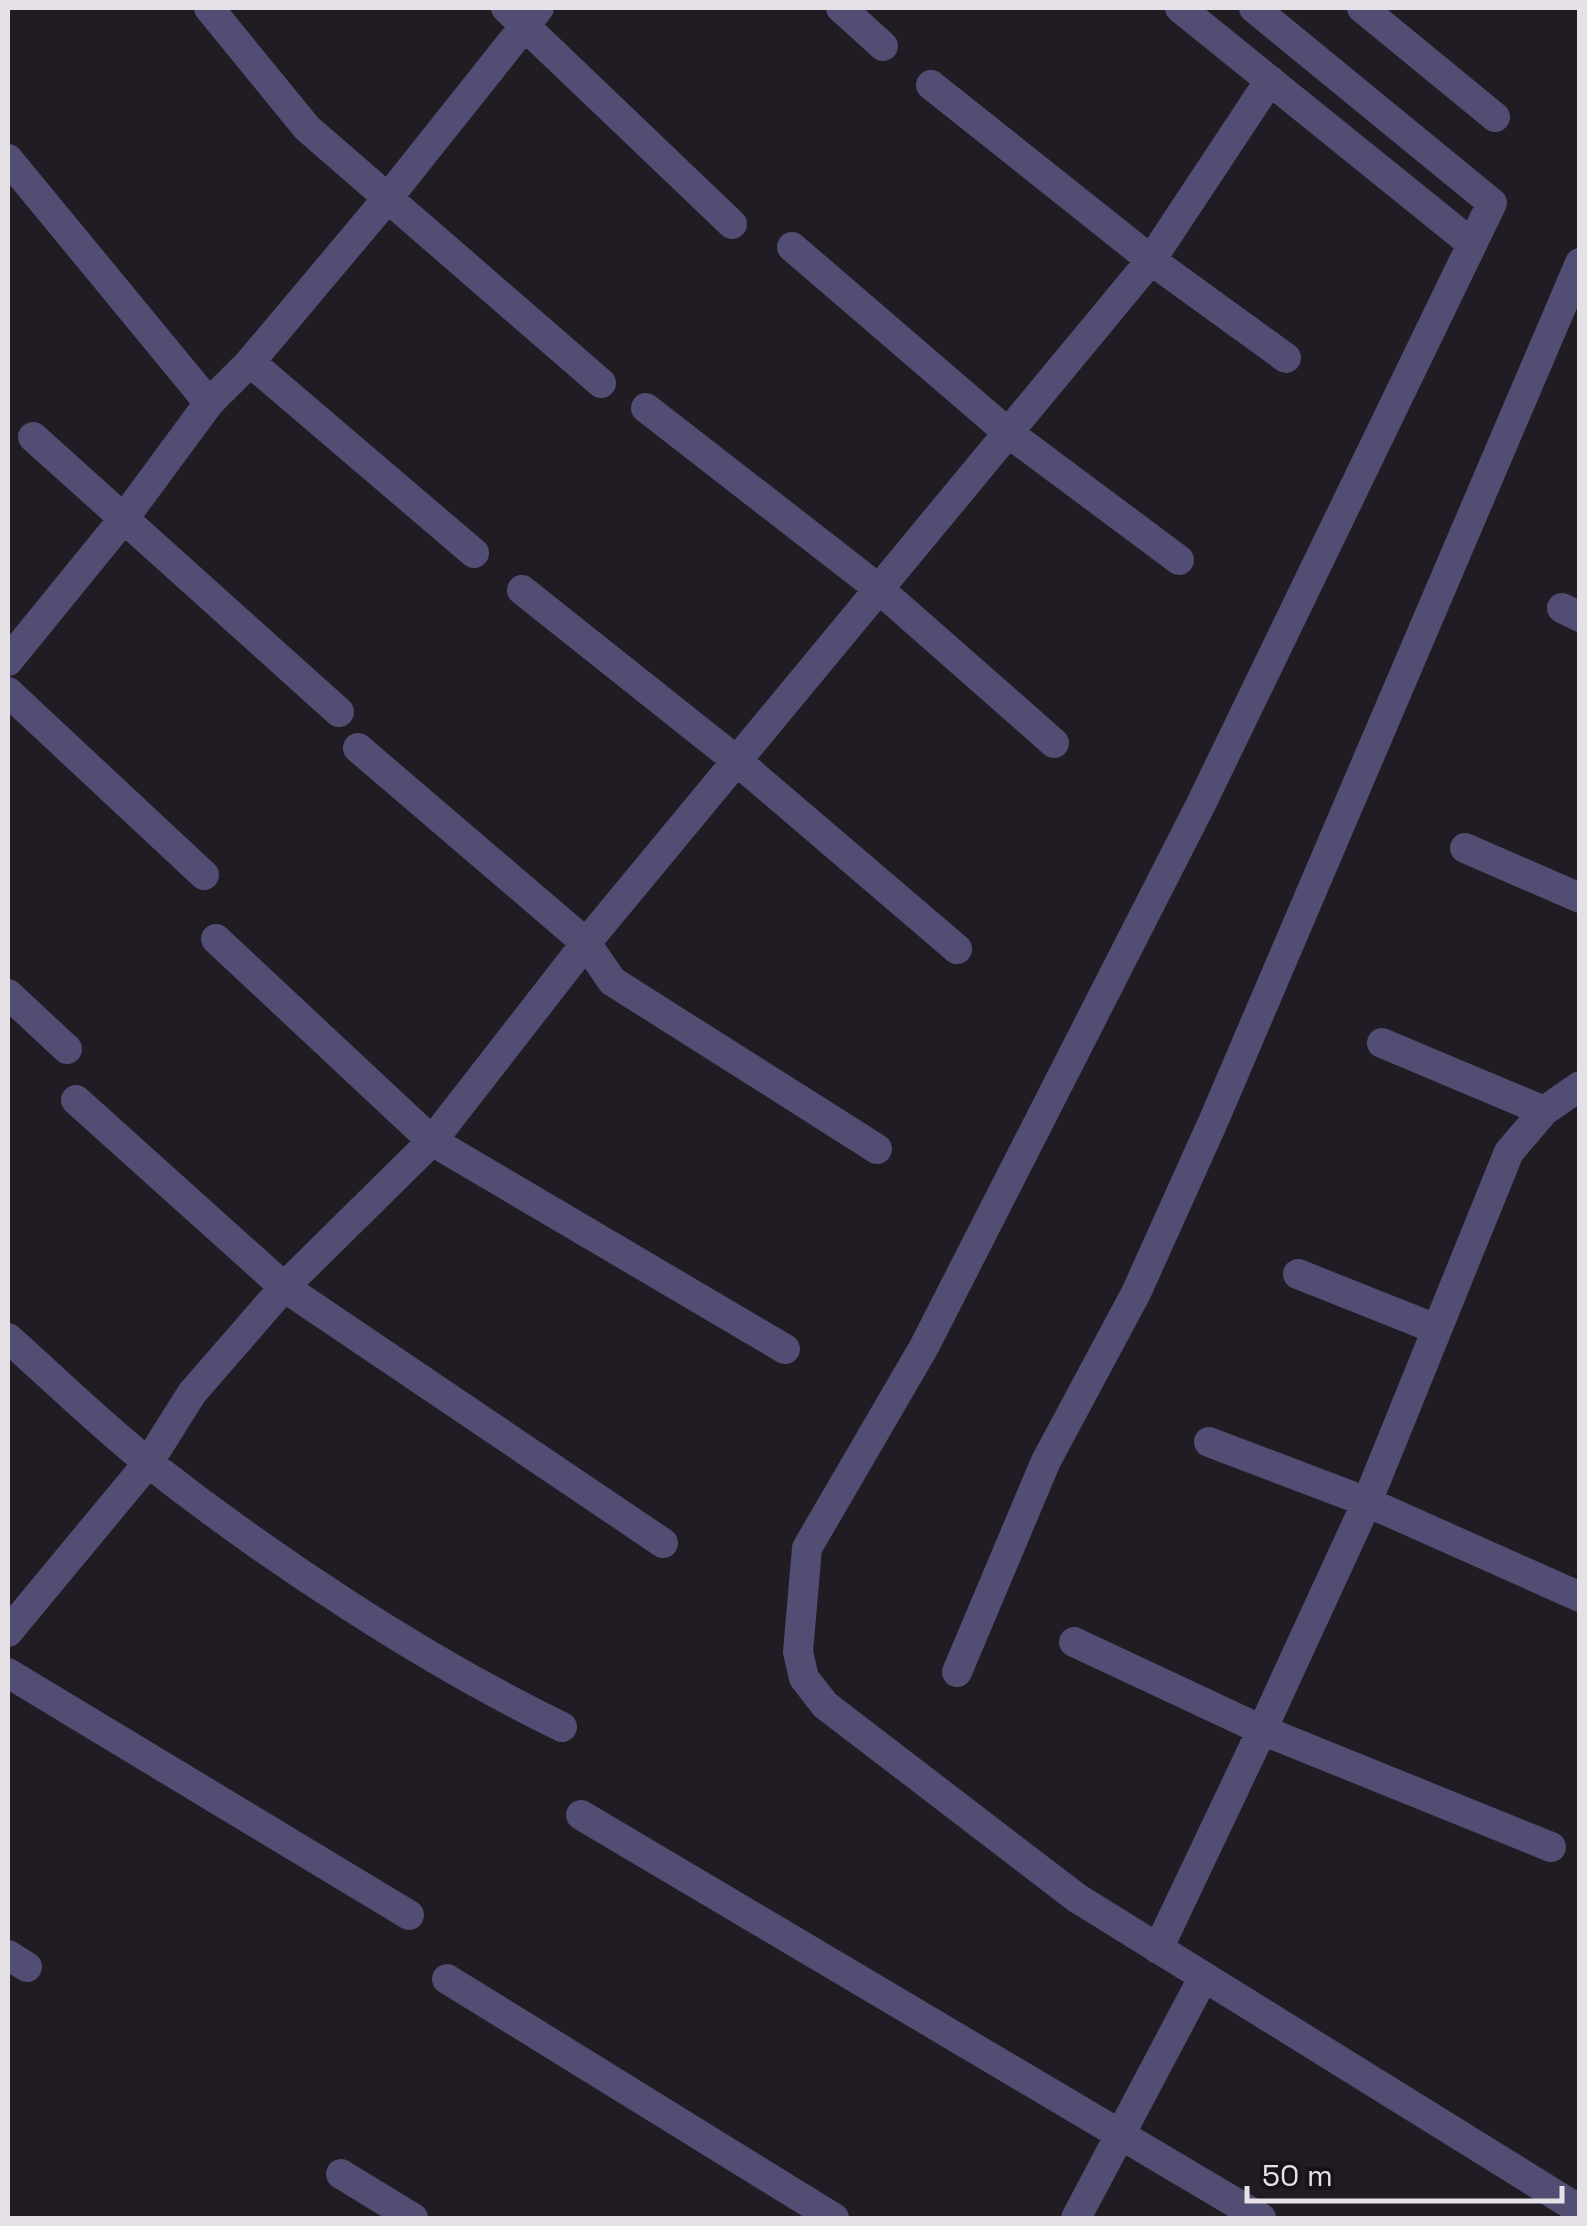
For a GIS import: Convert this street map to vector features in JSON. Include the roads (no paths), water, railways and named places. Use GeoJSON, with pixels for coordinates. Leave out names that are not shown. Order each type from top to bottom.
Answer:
{"type":"FeatureCollection","features":[{"type":"Feature","properties":{"kind":"street"},"geometry":{"type":"LineString","coordinates":[[209,8],[307,128],[602,383]]}},
{"type":"Feature","properties":{"kind":"street"},"geometry":{"type":"LineString","coordinates":[[841,8],[883,46]]}},
{"type":"Feature","properties":{"kind":"street"},"geometry":{"type":"LineString","coordinates":[[1180,8],[1471,243]]}},
{"type":"Feature","properties":{"kind":"street"},"geometry":{"type":"LineString","coordinates":[[1254,8],[1492,203],[1201,804],[933,1330],[807,1548],[798,1652],[804,1678],[825,1705],[927,1788],[1077,1898],[1580,2210]]}},
{"type":"Feature","properties":{"kind":"street"},"geometry":{"type":"LineString","coordinates":[[1362,8],[1495,117]]}},
{"type":"Feature","properties":{"kind":"street"},"geometry":{"type":"LineString","coordinates":[[8,661],[125,517],[209,404],[250,362],[386,199],[522,14],[732,224]]}},
{"type":"Feature","properties":{"kind":"street"},"geometry":{"type":"LineString","coordinates":[[10,1624],[148,1463],[192,1393],[284,1288],[432,1140],[586,944],[1151,260],[1270,80]]}},
{"type":"Feature","properties":{"kind":"street"},"geometry":{"type":"LineString","coordinates":[[930,85],[1151,260],[1286,358]]}},
{"type":"Feature","properties":{"kind":"street"},"geometry":{"type":"LineString","coordinates":[[8,159],[209,404]]}},
{"type":"Feature","properties":{"kind":"street"},"geometry":{"type":"LineString","coordinates":[[792,247],[1006,432],[1179,560]]}},
{"type":"Feature","properties":{"kind":"street"},"geometry":{"type":"LineString","coordinates":[[958,1672],[1046,1462],[1136,1293],[1213,1122],[1580,263]]}},
{"type":"Feature","properties":{"kind":"street"},"geometry":{"type":"LineString","coordinates":[[250,362],[474,553]]}},
{"type":"Feature","properties":{"kind":"street"},"geometry":{"type":"LineString","coordinates":[[646,408],[878,588],[1054,743]]}},
{"type":"Feature","properties":{"kind":"street"},"geometry":{"type":"LineString","coordinates":[[32,437],[340,712]]}},
{"type":"Feature","properties":{"kind":"street"},"geometry":{"type":"LineString","coordinates":[[522,590],[737,761],[956,949]]}},
{"type":"Feature","properties":{"kind":"street"},"geometry":{"type":"LineString","coordinates":[[8,692],[204,874]]}},
{"type":"Feature","properties":{"kind":"street"},"geometry":{"type":"LineString","coordinates":[[358,748],[586,944],[612,981],[876,1149]]}},
{"type":"Feature","properties":{"kind":"street"},"geometry":{"type":"LineString","coordinates":[[1465,848],[1580,898]]}},
{"type":"Feature","properties":{"kind":"street"},"geometry":{"type":"LineString","coordinates":[[216,940],[432,1140],[785,1349]]}},
{"type":"Feature","properties":{"kind":"street"},"geometry":{"type":"LineString","coordinates":[[8,994],[68,1049]]}},
{"type":"Feature","properties":{"kind":"street"},"geometry":{"type":"LineString","coordinates":[[1382,1042],[1544,1111]]}},
{"type":"Feature","properties":{"kind":"street"},"geometry":{"type":"LineString","coordinates":[[1158,1949],[1367,1502],[1509,1152],[1544,1111],[1580,1086]]}},
{"type":"Feature","properties":{"kind":"street"},"geometry":{"type":"LineString","coordinates":[[76,1100],[284,1288],[664,1543]]}},
{"type":"Feature","properties":{"kind":"street"},"geometry":{"type":"LineString","coordinates":[[1298,1274],[1436,1329]]}},
{"type":"Feature","properties":{"kind":"street"},"geometry":{"type":"LineString","coordinates":[[8,1338],[148,1463],[277,1557],[467,1676],[562,1727]]}},
{"type":"Feature","properties":{"kind":"street"},"geometry":{"type":"LineString","coordinates":[[1209,1442],[1367,1502],[1580,1597]]}},
{"type":"Feature","properties":{"kind":"street"},"geometry":{"type":"LineString","coordinates":[[1074,1642],[1262,1730],[1551,1847]]}},
{"type":"Feature","properties":{"kind":"street"},"geometry":{"type":"LineString","coordinates":[[8,1673],[410,1915]]}},
{"type":"Feature","properties":{"kind":"street"},"geometry":{"type":"LineString","coordinates":[[581,1814],[1261,2218]]}},
{"type":"Feature","properties":{"kind":"street"},"geometry":{"type":"LineString","coordinates":[[446,1978],[834,2218]]}},
{"type":"Feature","properties":{"kind":"street"},"geometry":{"type":"LineString","coordinates":[[1076,2218],[1203,1978]]}},
{"type":"Feature","properties":{"kind":"street"},"geometry":{"type":"LineString","coordinates":[[341,2174],[413,2218]]}}]}
